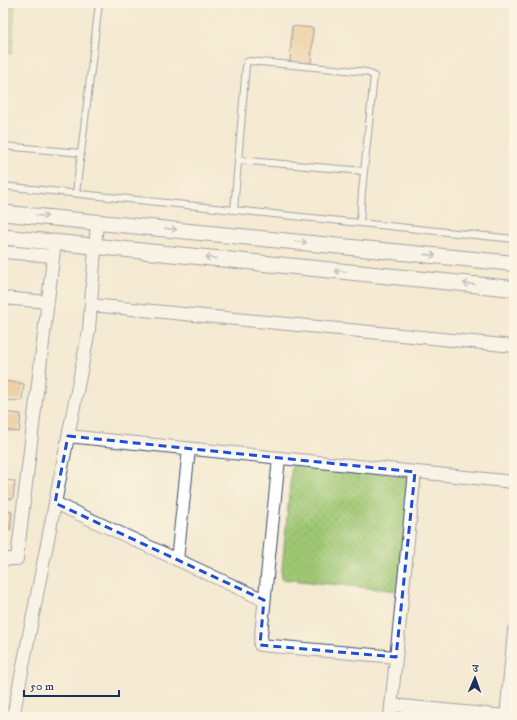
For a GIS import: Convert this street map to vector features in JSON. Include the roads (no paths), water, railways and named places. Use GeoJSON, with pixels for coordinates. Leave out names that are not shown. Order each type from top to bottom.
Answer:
{"type":"FeatureCollection","features":[{"type":"Feature","properties":{"kind":"street"},"geometry":{"type":"LineString","coordinates":[[3,213],[512,260]]}},
{"type":"Feature","properties":{"kind":"street"},"geometry":{"type":"LineString","coordinates":[[13,717],[89,330],[97,222]]}},
{"type":"Feature","properties":{"kind":"street"},"geometry":{"type":"LineString","coordinates":[[3,237],[54,249]]}},
{"type":"Feature","properties":{"kind":"street"},"geometry":{"type":"LineString","coordinates":[[3,252],[95,246],[511,292]]}},
{"type":"Feature","properties":{"kind":"street"},"geometry":{"type":"LineString","coordinates":[[3,559],[17,559],[54,249]]}},
{"type":"Feature","properties":{"kind":"street"},"geometry":{"type":"LineString","coordinates":[[511,292],[505,279],[506,267],[512,260]]}},
{"type":"Feature","properties":{"kind":"street"},"geometry":{"type":"LineString","coordinates":[[3,298],[48,302]]}},
{"type":"Feature","properties":{"kind":"street"},"geometry":{"type":"LineString","coordinates":[[91,304],[514,346]]}},
{"type":"Feature","properties":{"kind":"street"},"geometry":{"type":"LineString","coordinates":[[68,436],[514,482]]}},
{"type":"Feature","properties":{"kind":"street"},"geometry":{"type":"LineString","coordinates":[[177,560],[189,449]]}},
{"type":"Feature","properties":{"kind":"street"},"geometry":{"type":"LineString","coordinates":[[279,458],[260,645],[396,657]]}},
{"type":"Feature","properties":{"kind":"street"},"geometry":{"type":"LineString","coordinates":[[390,717],[415,472]]}},
{"type":"Feature","properties":{"kind":"street"},"geometry":{"type":"LineString","coordinates":[[55,503],[264,600]]}},
{"type":"Feature","properties":{"kind":"street"},"geometry":{"type":"LineString","coordinates":[[391,705],[506,716],[512,675],[514,632]]}},
{"type":"Feature","properties":{"kind":"lane"},"geometry":{"type":"LineString","coordinates":[[76,193],[99,3]]}},
{"type":"Feature","properties":{"kind":"lane"},"geometry":{"type":"LineString","coordinates":[[234,210],[247,62],[367,72],[374,76],[360,223]]}},
{"type":"Feature","properties":{"kind":"lane"},"geometry":{"type":"LineString","coordinates":[[3,146],[81,153]]}},
{"type":"Feature","properties":{"kind":"lane"},"geometry":{"type":"LineString","coordinates":[[238,160],[364,171]]}},
{"type":"Feature","properties":{"kind":"lane"},"geometry":{"type":"LineString","coordinates":[[3,186],[514,239]]}}]}
